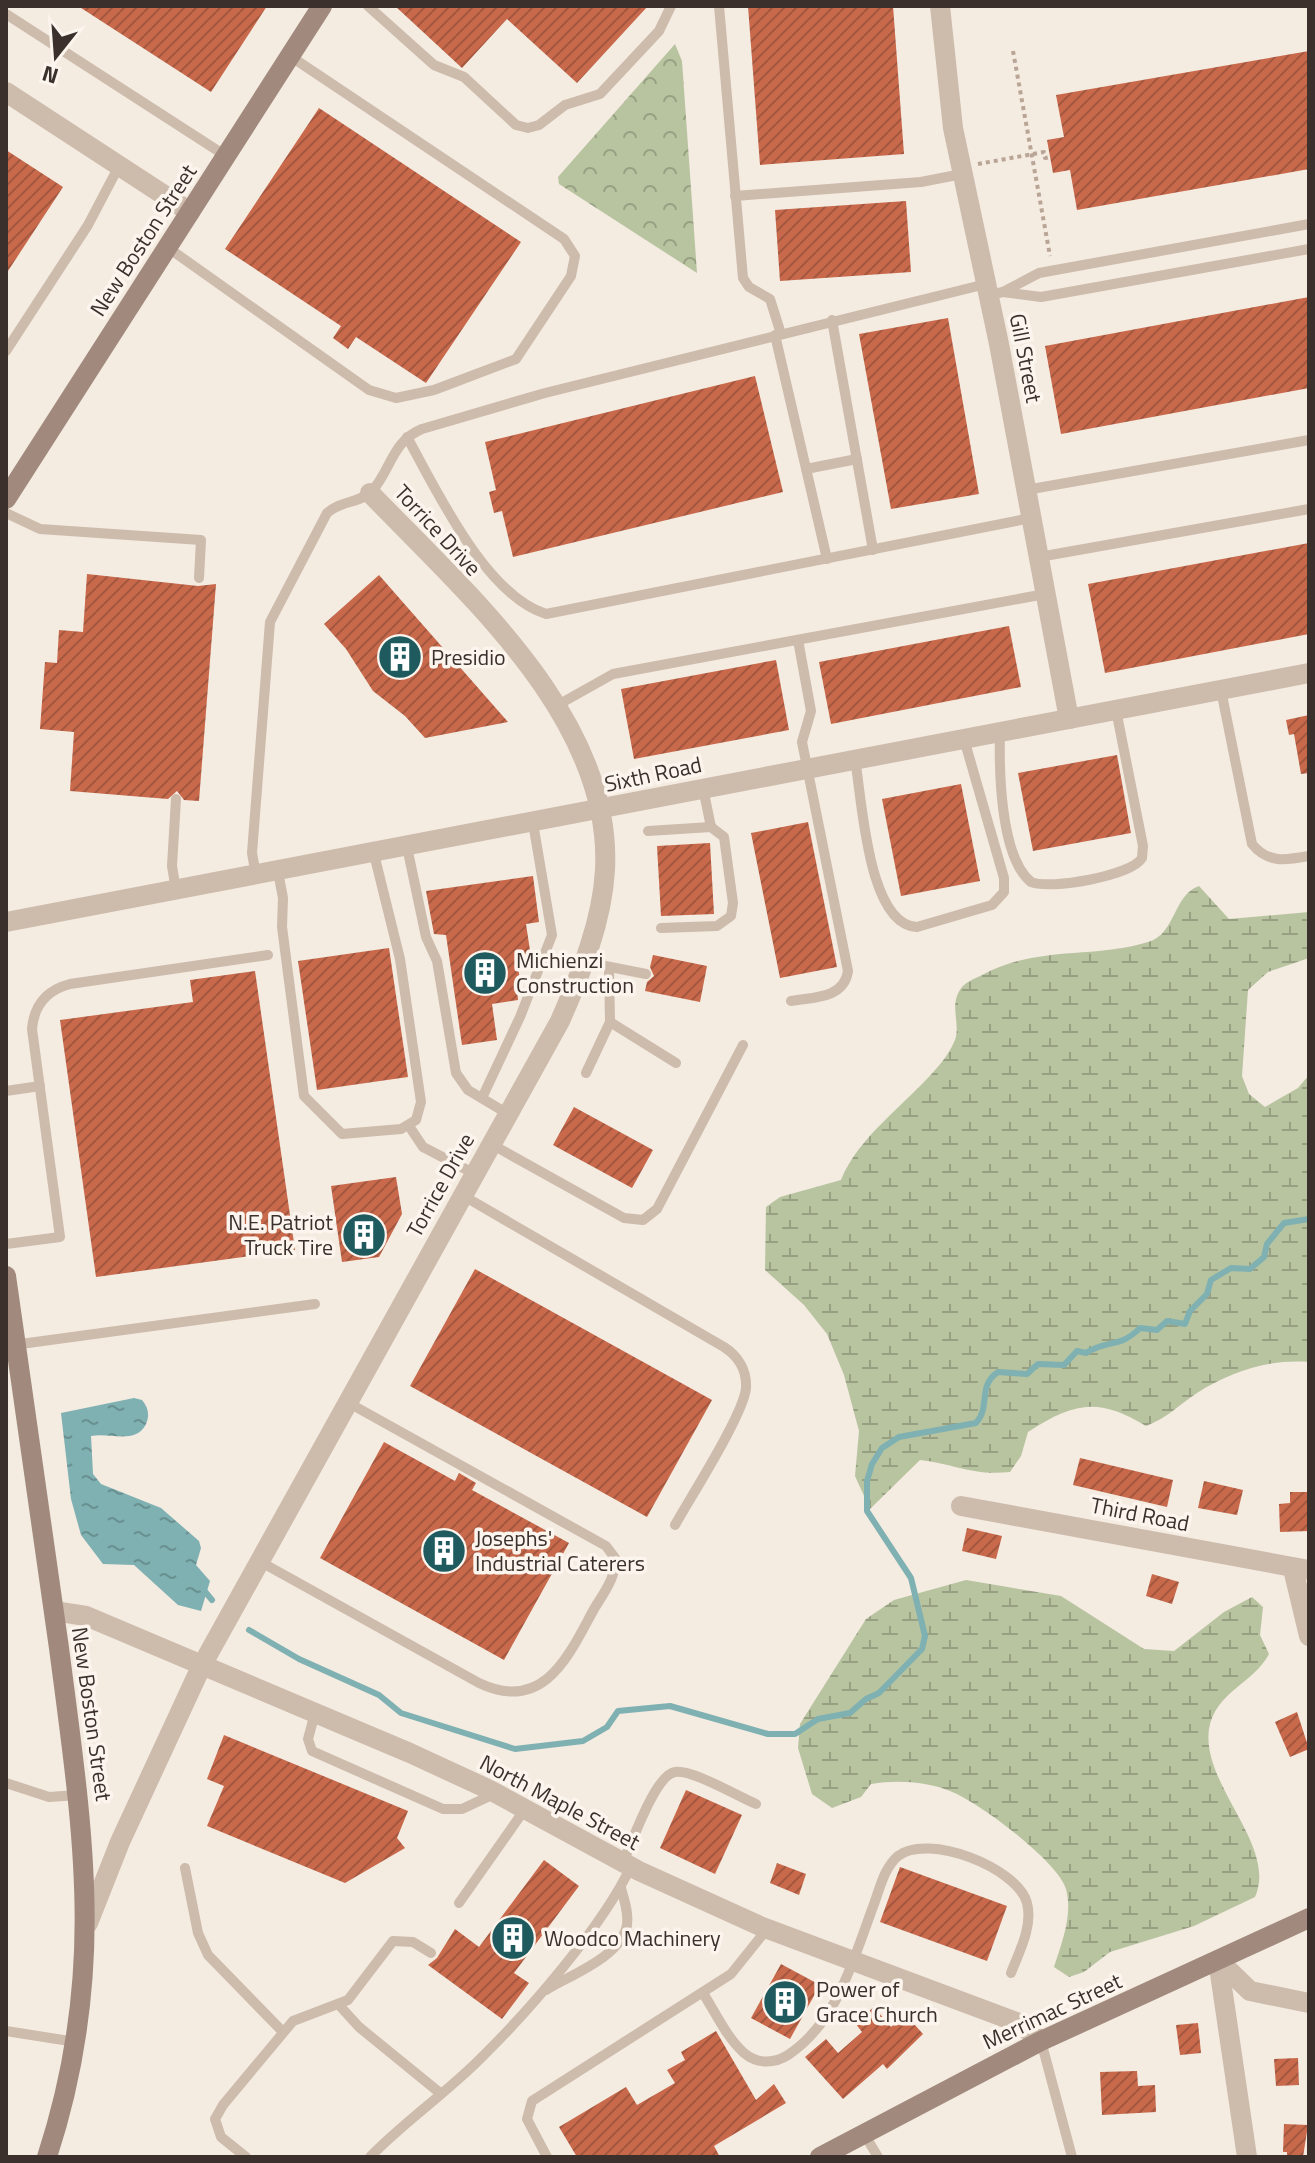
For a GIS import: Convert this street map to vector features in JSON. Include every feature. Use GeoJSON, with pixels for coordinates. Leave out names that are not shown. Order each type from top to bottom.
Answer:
{"type":"FeatureCollection","features":[{"type":"Feature","properties":{"kind":"main road","name":"New Boston Street"},"geometry":{"type":"LineString","coordinates":[[6,499],[322,6]]}},
{"type":"Feature","properties":{"kind":"main road","name":"New Boston Street"},"geometry":{"type":"LineString","coordinates":[[6,1276],[11,1346],[54,1611],[78,1795],[88,1923],[76,2042],[47,2157]]}},
{"type":"Feature","properties":{"kind":"main road","name":"Merrimac Street"},"geometry":{"type":"LineString","coordinates":[[820,2157],[1041,2041],[1309,1918]]}},
{"type":"Feature","properties":{"kind":"street","name":"Gill Street"},"geometry":{"type":"LineString","coordinates":[[940,6],[962,170],[993,290],[1069,719]]}},
{"type":"Feature","properties":{"kind":"street"},"geometry":{"type":"LineString","coordinates":[[6,92],[190,212]]}},
{"type":"Feature","properties":{"kind":"street","name":"Torrice Drive"},"geometry":{"type":"LineString","coordinates":[[88,1923],[120,1842],[201,1667],[560,1021],[585,962],[600,905],[605,870],[600,809],[584,758],[556,706],[503,635],[370,493]]}},
{"type":"Feature","properties":{"kind":"street","name":"Sixth Road"},"geometry":{"type":"LineString","coordinates":[[6,922],[256,877],[1309,673]]}},
{"type":"Feature","properties":{"kind":"street","name":"Third Road"},"geometry":{"type":"LineString","coordinates":[[961,1506],[1301,1570]]}},
{"type":"Feature","properties":{"kind":"street"},"geometry":{"type":"LineString","coordinates":[[1301,1570],[1309,1636]]}},
{"type":"Feature","properties":{"kind":"street","name":"North Maple Street"},"geometry":{"type":"LineString","coordinates":[[54,1611],[78,1613],[315,1713],[496,1794],[627,1864],[767,1929],[1019,2023],[1041,2041]]}},
{"type":"Feature","properties":{"kind":"street"},"geometry":{"type":"LineString","coordinates":[[1218,1960],[1250,1991],[1309,2003]]}},
{"type":"Feature","properties":{"kind":"street"},"geometry":{"type":"LineString","coordinates":[[1218,1960],[1247,2157]]}},
{"type":"Feature","properties":{"kind":"lane"},"geometry":{"type":"LineString","coordinates":[[368,6],[434,65],[464,77],[516,125],[528,128],[539,125],[565,105],[600,94],[659,31],[671,6]]}},
{"type":"Feature","properties":{"kind":"lane"},"geometry":{"type":"LineString","coordinates":[[719,6],[743,278],[749,287],[770,299],[827,559]]}},
{"type":"Feature","properties":{"kind":"lane"},"geometry":{"type":"LineString","coordinates":[[6,14],[226,156]]}},
{"type":"Feature","properties":{"kind":"lane"},"geometry":{"type":"LineString","coordinates":[[167,247],[369,390],[390,398],[434,390],[516,359],[571,276],[575,256],[564,239],[290,56]]}},
{"type":"Feature","properties":{"kind":"lane"},"geometry":{"type":"LineString","coordinates":[[6,351],[88,225],[119,166]]}},
{"type":"Feature","properties":{"kind":"lane"},"geometry":{"type":"LineString","coordinates":[[735,196],[921,182],[962,170]]}},
{"type":"Feature","properties":{"kind":"lane"},"geometry":{"type":"LineString","coordinates":[[256,877],[252,853],[271,617],[327,513],[336,506],[370,493],[407,437],[422,429],[545,393],[832,320],[993,290],[1053,271],[1309,224]]}},
{"type":"Feature","properties":{"kind":"lane"},"geometry":{"type":"LineString","coordinates":[[993,290],[1043,297],[1309,249]]}},
{"type":"Feature","properties":{"kind":"lane"},"geometry":{"type":"LineString","coordinates":[[832,320],[873,550]]}},
{"type":"Feature","properties":{"kind":"lane"},"geometry":{"type":"LineString","coordinates":[[407,437],[444,505],[493,576],[530,607],[546,614],[1031,518]]}},
{"type":"Feature","properties":{"kind":"lane"},"geometry":{"type":"LineString","coordinates":[[1026,490],[1309,440]]}},
{"type":"Feature","properties":{"kind":"lane"},"geometry":{"type":"LineString","coordinates":[[806,469],[857,459]]}},
{"type":"Feature","properties":{"kind":"lane"},"geometry":{"type":"LineString","coordinates":[[1039,557],[1309,509]]}},
{"type":"Feature","properties":{"kind":"lane"},"geometry":{"type":"LineString","coordinates":[[6,513],[40,529],[201,540],[199,578]]}},
{"type":"Feature","properties":{"kind":"lane"},"geometry":{"type":"LineString","coordinates":[[556,706],[613,674],[1045,594]]}},
{"type":"Feature","properties":{"kind":"lane"},"geometry":{"type":"LineString","coordinates":[[791,1001],[833,993],[844,985],[848,971],[802,739],[811,711],[798,640]]}},
{"type":"Feature","properties":{"kind":"lane"},"geometry":{"type":"LineString","coordinates":[[1221,690],[1249,838],[1261,854],[1274,859],[1309,856]]}},
{"type":"Feature","properties":{"kind":"lane"},"geometry":{"type":"LineString","coordinates":[[1000,732],[1000,796],[1018,864],[1026,878],[1041,885],[1052,885],[1127,870],[1140,861],[1143,846],[1116,710]]}},
{"type":"Feature","properties":{"kind":"lane"},"geometry":{"type":"LineString","coordinates":[[855,760],[872,865],[895,917],[905,925],[917,927],[987,907],[996,903],[1004,892],[1004,878],[964,739]]}},
{"type":"Feature","properties":{"kind":"lane"},"geometry":{"type":"LineString","coordinates":[[661,928],[717,926],[731,916],[733,903],[724,837],[711,827],[703,788]]}},
{"type":"Feature","properties":{"kind":"lane"},"geometry":{"type":"LineString","coordinates":[[176,799],[172,866],[176,892]]}},
{"type":"Feature","properties":{"kind":"lane"},"geometry":{"type":"LineString","coordinates":[[482,1098],[520,1017],[552,935],[533,823]]}},
{"type":"Feature","properties":{"kind":"lane"},"geometry":{"type":"LineString","coordinates":[[648,831],[711,827]]}},
{"type":"Feature","properties":{"kind":"lane"},"geometry":{"type":"LineString","coordinates":[[407,847],[426,937],[437,961],[456,1073],[464,1086],[508,1114]]}},
{"type":"Feature","properties":{"kind":"lane"},"geometry":{"type":"LineString","coordinates":[[278,872],[303,1092],[308,1103],[333,1128],[352,1135],[409,1126],[419,1116],[421,1102],[400,959],[374,854]]}},
{"type":"Feature","properties":{"kind":"lane"},"geometry":{"type":"LineString","coordinates":[[6,1244],[60,1237],[33,1023],[38,1007],[54,990],[70,984],[268,955]]}},
{"type":"Feature","properties":{"kind":"lane"},"geometry":{"type":"LineString","coordinates":[[585,962],[646,974]]}},
{"type":"Feature","properties":{"kind":"lane"},"geometry":{"type":"LineString","coordinates":[[586,1073],[610,1022],[609,967]]}},
{"type":"Feature","properties":{"kind":"lane"},"geometry":{"type":"LineString","coordinates":[[610,1022],[676,1063]]}},
{"type":"Feature","properties":{"kind":"lane"},"geometry":{"type":"LineString","coordinates":[[491,1144],[624,1218],[643,1220],[657,1209],[743,1045]]}},
{"type":"Feature","properties":{"kind":"lane"},"geometry":{"type":"LineString","coordinates":[[6,1091],[40,1086]]}},
{"type":"Feature","properties":{"kind":"lane"},"geometry":{"type":"LineString","coordinates":[[409,1126],[423,1147],[475,1174]]}},
{"type":"Feature","properties":{"kind":"lane"},"geometry":{"type":"LineString","coordinates":[[462,1195],[724,1347],[742,1365],[746,1381],[744,1398],[675,1525]]}},
{"type":"Feature","properties":{"kind":"lane"},"geometry":{"type":"LineString","coordinates":[[11,1346],[315,1304]]}},
{"type":"Feature","properties":{"kind":"lane"},"geometry":{"type":"LineString","coordinates":[[259,1561],[495,1689],[521,1690],[544,1682],[563,1665],[575,1644],[615,1570],[615,1558],[608,1548],[347,1402]]}},
{"type":"Feature","properties":{"kind":"lane"},"geometry":{"type":"LineString","coordinates":[[315,1713],[308,1739],[312,1751],[443,1809],[462,1809],[496,1794]]}},
{"type":"Feature","properties":{"kind":"lane"},"geometry":{"type":"LineString","coordinates":[[370,2157],[480,2060],[540,1993],[621,1888],[627,1864],[658,1785],[671,1773],[684,1772],[756,1804]]}},
{"type":"Feature","properties":{"kind":"lane"},"geometry":{"type":"LineString","coordinates":[[6,1783],[49,1797],[78,1795]]}},
{"type":"Feature","properties":{"kind":"lane"},"geometry":{"type":"LineString","coordinates":[[459,1903],[525,1809]]}},
{"type":"Feature","properties":{"kind":"lane"},"geometry":{"type":"LineString","coordinates":[[703,1993],[741,2051],[758,2061],[777,2061],[800,2046],[838,1997],[888,1868],[907,1850],[933,1847],[995,1869],[1019,1886],[1027,1904],[1028,1923],[1011,1973]]}},
{"type":"Feature","properties":{"kind":"lane"},"geometry":{"type":"LineString","coordinates":[[185,1868],[198,1933],[208,1955],[283,2032]]}},
{"type":"Feature","properties":{"kind":"lane"},"geometry":{"type":"LineString","coordinates":[[540,1993],[610,1951],[620,1939],[627,1916],[621,1888]]}},
{"type":"Feature","properties":{"kind":"lane"},"geometry":{"type":"LineString","coordinates":[[547,2157],[527,2119],[530,2104],[735,1971],[767,1929]]}},
{"type":"Feature","properties":{"kind":"lane"},"geometry":{"type":"LineString","coordinates":[[246,2157],[221,2137],[215,2119],[283,2032],[300,2016],[339,2005],[351,1996],[393,1941],[413,1942],[431,1953]]}},
{"type":"Feature","properties":{"kind":"lane"},"geometry":{"type":"LineString","coordinates":[[339,2005],[359,2027],[440,2093]]}},
{"type":"Feature","properties":{"kind":"lane"},"geometry":{"type":"LineString","coordinates":[[6,2031],[76,2042]]}},
{"type":"Feature","properties":{"kind":"lane"},"geometry":{"type":"LineString","coordinates":[[1041,2041],[1072,2157]]}},
{"type":"Feature","properties":{"kind":"lane"},"geometry":{"type":"LineString","coordinates":[[863,2132],[878,2157]]}},
{"type":"Feature","properties":{"kind":"path"},"geometry":{"type":"LineString","coordinates":[[1013,51],[1053,271]]}},
{"type":"Feature","properties":{"kind":"path"},"geometry":{"type":"LineString","coordinates":[[962,170],[1044,152],[1045,158],[1050,157]]}},
{"type":"Feature","properties":{"kind":"green space"},"geometry":{"type":"Polygon","coordinates":[[[675,44],[682,61],[697,273],[559,184],[558,177],[675,44]]]}},
{"type":"Feature","properties":{"kind":"green space"},"geometry":{"type":"Polygon","coordinates":[[[1199,886],[1229,919],[1309,912],[1309,958],[1268,972],[1248,990],[1242,1076],[1249,1094],[1265,1107],[1298,1088],[1309,1075],[1309,1362],[1279,1362],[1237,1373],[1210,1385],[1146,1426],[1114,1410],[1100,1407],[1073,1409],[1059,1414],[1028,1432],[1021,1456],[1010,1472],[974,1471],[920,1460],[870,1509],[855,1476],[859,1431],[844,1375],[827,1334],[804,1305],[765,1270],[766,1207],[780,1197],[841,1180],[858,1150],[949,1052],[956,1033],[956,1000],[966,983],[1024,960],[1148,942],[1164,931],[1184,897],[1199,886]]]}},
{"type":"Feature","properties":{"kind":"green space"},"geometry":{"type":"Polygon","coordinates":[[[966,1580],[1061,1596],[1144,1649],[1174,1651],[1224,1612],[1252,1597],[1263,1607],[1260,1635],[1269,1654],[1254,1673],[1226,1697],[1213,1716],[1209,1729],[1216,1772],[1256,1857],[1259,1877],[1255,1897],[1194,1926],[1110,1952],[1084,1972],[1069,1977],[1054,1967],[1067,1919],[1066,1889],[1060,1877],[1033,1848],[996,1819],[950,1791],[921,1783],[871,1784],[861,1797],[832,1808],[812,1794],[798,1748],[800,1724],[866,1619],[894,1600],[966,1580]]]}},
{"type":"Feature","properties":{"kind":"water"},"geometry":{"type":"Polygon","coordinates":[[[134,1398],[146,1405],[146,1424],[142,1430],[129,1436],[91,1436],[93,1474],[101,1484],[161,1508],[199,1541],[201,1548],[196,1565],[210,1581],[201,1611],[178,1605],[134,1565],[103,1564],[81,1535],[71,1499],[61,1413],[134,1398]]]}},
{"type":"Feature","properties":{"kind":"building"},"geometry":{"type":"Polygon","coordinates":[[[78,6],[267,6],[211,92],[78,6]]]}},
{"type":"Feature","properties":{"kind":"building"},"geometry":{"type":"Polygon","coordinates":[[[395,6],[648,6],[577,83],[507,19],[462,68],[395,6]]]}},
{"type":"Feature","properties":{"kind":"building"},"geometry":{"type":"Polygon","coordinates":[[[748,6],[893,6],[904,154],[760,165],[748,6]]]}},
{"type":"Feature","properties":{"kind":"building"},"geometry":{"type":"Polygon","coordinates":[[[1309,51],[1309,169],[1077,210],[1070,170],[1053,173],[1047,140],[1064,137],[1056,95],[1309,51]]]}},
{"type":"Feature","properties":{"kind":"building"},"geometry":{"type":"Polygon","coordinates":[[[319,108],[521,242],[426,383],[356,337],[348,349],[333,338],[341,326],[225,249],[319,108]]]}},
{"type":"Feature","properties":{"kind":"building"},"geometry":{"type":"Polygon","coordinates":[[[6,150],[63,187],[6,274],[6,150]]]}},
{"type":"Feature","properties":{"kind":"building"},"geometry":{"type":"Polygon","coordinates":[[[906,201],[911,272],[780,281],[775,210],[906,201]]]}},
{"type":"Feature","properties":{"kind":"building"},"geometry":{"type":"Polygon","coordinates":[[[1309,297],[1309,388],[1061,434],[1045,346],[1309,297]]]}},
{"type":"Feature","properties":{"kind":"building"},"geometry":{"type":"Polygon","coordinates":[[[948,318],[979,494],[891,509],[859,334],[948,318]]]}},
{"type":"Feature","properties":{"kind":"building"},"geometry":{"type":"Polygon","coordinates":[[[755,376],[783,492],[513,557],[502,511],[494,513],[489,492],[496,490],[485,442],[755,376]]]}},
{"type":"Feature","properties":{"kind":"building"},"geometry":{"type":"Polygon","coordinates":[[[1309,543],[1309,634],[1105,673],[1088,584],[1309,543]]]}},
{"type":"Feature","properties":{"kind":"building"},"geometry":{"type":"Polygon","coordinates":[[[87,574],[198,586],[216,584],[199,801],[184,800],[177,791],[168,799],[70,791],[74,732],[40,729],[45,662],[57,663],[59,630],[83,632],[87,574]]]}},
{"type":"Feature","properties":{"kind":"building","name":"Presidio"},"geometry":{"type":"Polygon","coordinates":[[[379,575],[508,722],[425,738],[405,716],[373,691],[346,649],[324,624],[379,575]]]}},
{"type":"Feature","properties":{"kind":"building"},"geometry":{"type":"Polygon","coordinates":[[[1009,626],[1021,687],[831,724],[819,662],[1009,626]]]}},
{"type":"Feature","properties":{"kind":"building"},"geometry":{"type":"Polygon","coordinates":[[[776,660],[789,730],[634,759],[621,689],[776,660]]]}},
{"type":"Feature","properties":{"kind":"building"},"geometry":{"type":"Polygon","coordinates":[[[1309,715],[1309,773],[1301,774],[1294,734],[1289,735],[1286,720],[1309,715]]]}},
{"type":"Feature","properties":{"kind":"building"},"geometry":{"type":"Polygon","coordinates":[[[1117,755],[1131,833],[1033,851],[1018,773],[1117,755]]]}},
{"type":"Feature","properties":{"kind":"building"},"geometry":{"type":"Polygon","coordinates":[[[961,784],[980,881],[901,896],[882,799],[961,784]]]}},
{"type":"Feature","properties":{"kind":"building"},"geometry":{"type":"Polygon","coordinates":[[[808,822],[837,967],[780,978],[751,833],[808,822]]]}},
{"type":"Feature","properties":{"kind":"building"},"geometry":{"type":"Polygon","coordinates":[[[710,843],[714,914],[661,916],[657,846],[710,843]]]}},
{"type":"Feature","properties":{"kind":"building","name":"Michienzi Construction"},"geometry":{"type":"Polygon","coordinates":[[[533,876],[539,922],[526,924],[531,957],[517,959],[521,988],[517,989],[518,1000],[492,1004],[497,1040],[462,1045],[446,935],[434,934],[426,891],[533,876]]]}},
{"type":"Feature","properties":{"kind":"building"},"geometry":{"type":"Polygon","coordinates":[[[389,948],[408,1077],[317,1090],[298,961],[389,948]]]}},
{"type":"Feature","properties":{"kind":"building"},"geometry":{"type":"Polygon","coordinates":[[[653,955],[707,966],[700,1002],[645,991],[647,982],[654,976],[650,967],[653,955]]]}},
{"type":"Feature","properties":{"kind":"building"},"geometry":{"type":"Polygon","coordinates":[[[255,971],[295,1250],[96,1277],[60,1020],[193,1002],[190,980],[255,971]]]}},
{"type":"Feature","properties":{"kind":"building"},"geometry":{"type":"Polygon","coordinates":[[[574,1107],[653,1150],[632,1188],[553,1145],[574,1107]]]}},
{"type":"Feature","properties":{"kind":"building","name":"N.E. Patriot Truck Tire"},"geometry":{"type":"Polygon","coordinates":[[[396,1177],[402,1214],[379,1257],[342,1262],[331,1186],[396,1177]]]}},
{"type":"Feature","properties":{"kind":"building"},"geometry":{"type":"Polygon","coordinates":[[[475,1269],[712,1400],[647,1517],[410,1386],[475,1269]]]}},
{"type":"Feature","properties":{"kind":"building","name":"Josephs' Industrial Caterers"},"geometry":{"type":"Polygon","coordinates":[[[384,1442],[455,1481],[459,1473],[476,1483],[472,1490],[569,1543],[504,1660],[320,1558],[384,1442]]]}},
{"type":"Feature","properties":{"kind":"building"},"geometry":{"type":"Polygon","coordinates":[[[1080,1458],[1173,1480],[1167,1507],[1073,1485],[1080,1458]]]}},
{"type":"Feature","properties":{"kind":"building"},"geometry":{"type":"Polygon","coordinates":[[[1204,1481],[1243,1490],[1237,1515],[1198,1508],[1204,1481]]]}},
{"type":"Feature","properties":{"kind":"building"},"geometry":{"type":"Polygon","coordinates":[[[1290,1492],[1309,1492],[1309,1531],[1280,1532],[1279,1504],[1290,1503],[1290,1492]]]}},
{"type":"Feature","properties":{"kind":"building"},"geometry":{"type":"Polygon","coordinates":[[[967,1528],[1002,1536],[996,1559],[962,1551],[967,1528]]]}},
{"type":"Feature","properties":{"kind":"building"},"geometry":{"type":"Polygon","coordinates":[[[1152,1574],[1179,1582],[1172,1604],[1146,1596],[1152,1574]]]}},
{"type":"Feature","properties":{"kind":"building"},"geometry":{"type":"Polygon","coordinates":[[[1297,1712],[1309,1749],[1290,1757],[1275,1722],[1297,1712]]]}},
{"type":"Feature","properties":{"kind":"building"},"geometry":{"type":"Polygon","coordinates":[[[224,1735],[408,1811],[397,1838],[405,1848],[345,1883],[207,1826],[224,1786],[207,1779],[224,1735]]]}},
{"type":"Feature","properties":{"kind":"building"},"geometry":{"type":"Polygon","coordinates":[[[686,1790],[742,1815],[715,1874],[660,1848],[686,1790]]]}},
{"type":"Feature","properties":{"kind":"building","name":"Woodco Machinery"},"geometry":{"type":"Polygon","coordinates":[[[544,1860],[579,1886],[514,1973],[529,1983],[502,2019],[428,1965],[437,1958],[455,1929],[479,1947],[544,1860]]]}},
{"type":"Feature","properties":{"kind":"building"},"geometry":{"type":"Polygon","coordinates":[[[777,1863],[806,1874],[799,1895],[770,1883],[777,1863]]]}},
{"type":"Feature","properties":{"kind":"building"},"geometry":{"type":"Polygon","coordinates":[[[900,1867],[1007,1906],[987,1961],[880,1922],[900,1867]]]}},
{"type":"Feature","properties":{"kind":"building","name":"Power of Grace Church"},"geometry":{"type":"Polygon","coordinates":[[[781,1964],[820,1985],[790,2039],[751,2018],[781,1964]]]}},
{"type":"Feature","properties":{"kind":"building"},"geometry":{"type":"Polygon","coordinates":[[[874,2007],[891,2027],[905,2014],[923,2034],[887,2069],[883,2064],[843,2099],[805,2057],[826,2039],[838,2053],[862,2032],[855,2023],[874,2007]]]}},
{"type":"Feature","properties":{"kind":"building"},"geometry":{"type":"Polygon","coordinates":[[[1198,2023],[1201,2053],[1180,2055],[1176,2025],[1198,2023]]]}},
{"type":"Feature","properties":{"kind":"building"},"geometry":{"type":"Polygon","coordinates":[[[716,2031],[756,2100],[774,2084],[786,2103],[714,2146],[720,2157],[577,2157],[559,2127],[626,2087],[637,2105],[675,2083],[667,2070],[685,2060],[681,2052],[716,2031]]]}},
{"type":"Feature","properties":{"kind":"building"},"geometry":{"type":"Polygon","coordinates":[[[1298,2058],[1299,2085],[1276,2086],[1274,2059],[1298,2058]]]}},
{"type":"Feature","properties":{"kind":"building"},"geometry":{"type":"Polygon","coordinates":[[[1137,2071],[1138,2086],[1155,2085],[1156,2112],[1102,2115],[1100,2072],[1137,2071]]]}},
{"type":"Feature","properties":{"kind":"building"},"geometry":{"type":"Polygon","coordinates":[[[1284,2124],[1308,2125],[1303,2157],[1287,2157],[1287,2152],[1283,2152],[1284,2124]]]}},
{"type":"Feature","properties":{"kind":"waterway"},"geometry":{"type":"LineString","coordinates":[[249,1630],[299,1659],[379,1695],[401,1713],[515,1749],[583,1741],[607,1727],[618,1711],[670,1706],[768,1734],[795,1734],[818,1719],[850,1713],[866,1699],[879,1693],[922,1649],[925,1636],[911,1578],[867,1511],[867,1481],[872,1464],[882,1448],[899,1437],[976,1423],[983,1410],[988,1384],[998,1372],[1027,1374],[1038,1364],[1064,1365],[1077,1351],[1086,1353],[1126,1339],[1140,1328],[1157,1330],[1167,1321],[1185,1324],[1190,1311],[1207,1294],[1211,1280],[1231,1268],[1250,1269],[1264,1257],[1267,1244],[1284,1223],[1309,1219]]}},
{"type":"Feature","properties":{"kind":"waterway"},"geometry":{"type":"LineString","coordinates":[[202,1588],[212,1600]]}},
{"type":"Feature","properties":{"kind":"place","name":"Presidio"},"geometry":{"type":"Point","coordinates":[400,657]}},
{"type":"Feature","properties":{"kind":"place","name":"Michienzi Construction"},"geometry":{"type":"Point","coordinates":[485,973]}},
{"type":"Feature","properties":{"kind":"place","name":"N.E. Patriot Truck Tire"},"geometry":{"type":"Point","coordinates":[364,1235]}},
{"type":"Feature","properties":{"kind":"place","name":"Josephs' Industrial Caterers"},"geometry":{"type":"Point","coordinates":[444,1551]}},
{"type":"Feature","properties":{"kind":"place","name":"Woodco Machinery"},"geometry":{"type":"Point","coordinates":[513,1938]}},
{"type":"Feature","properties":{"kind":"place","name":"Power of Grace Church"},"geometry":{"type":"Point","coordinates":[785,2002]}}]}
